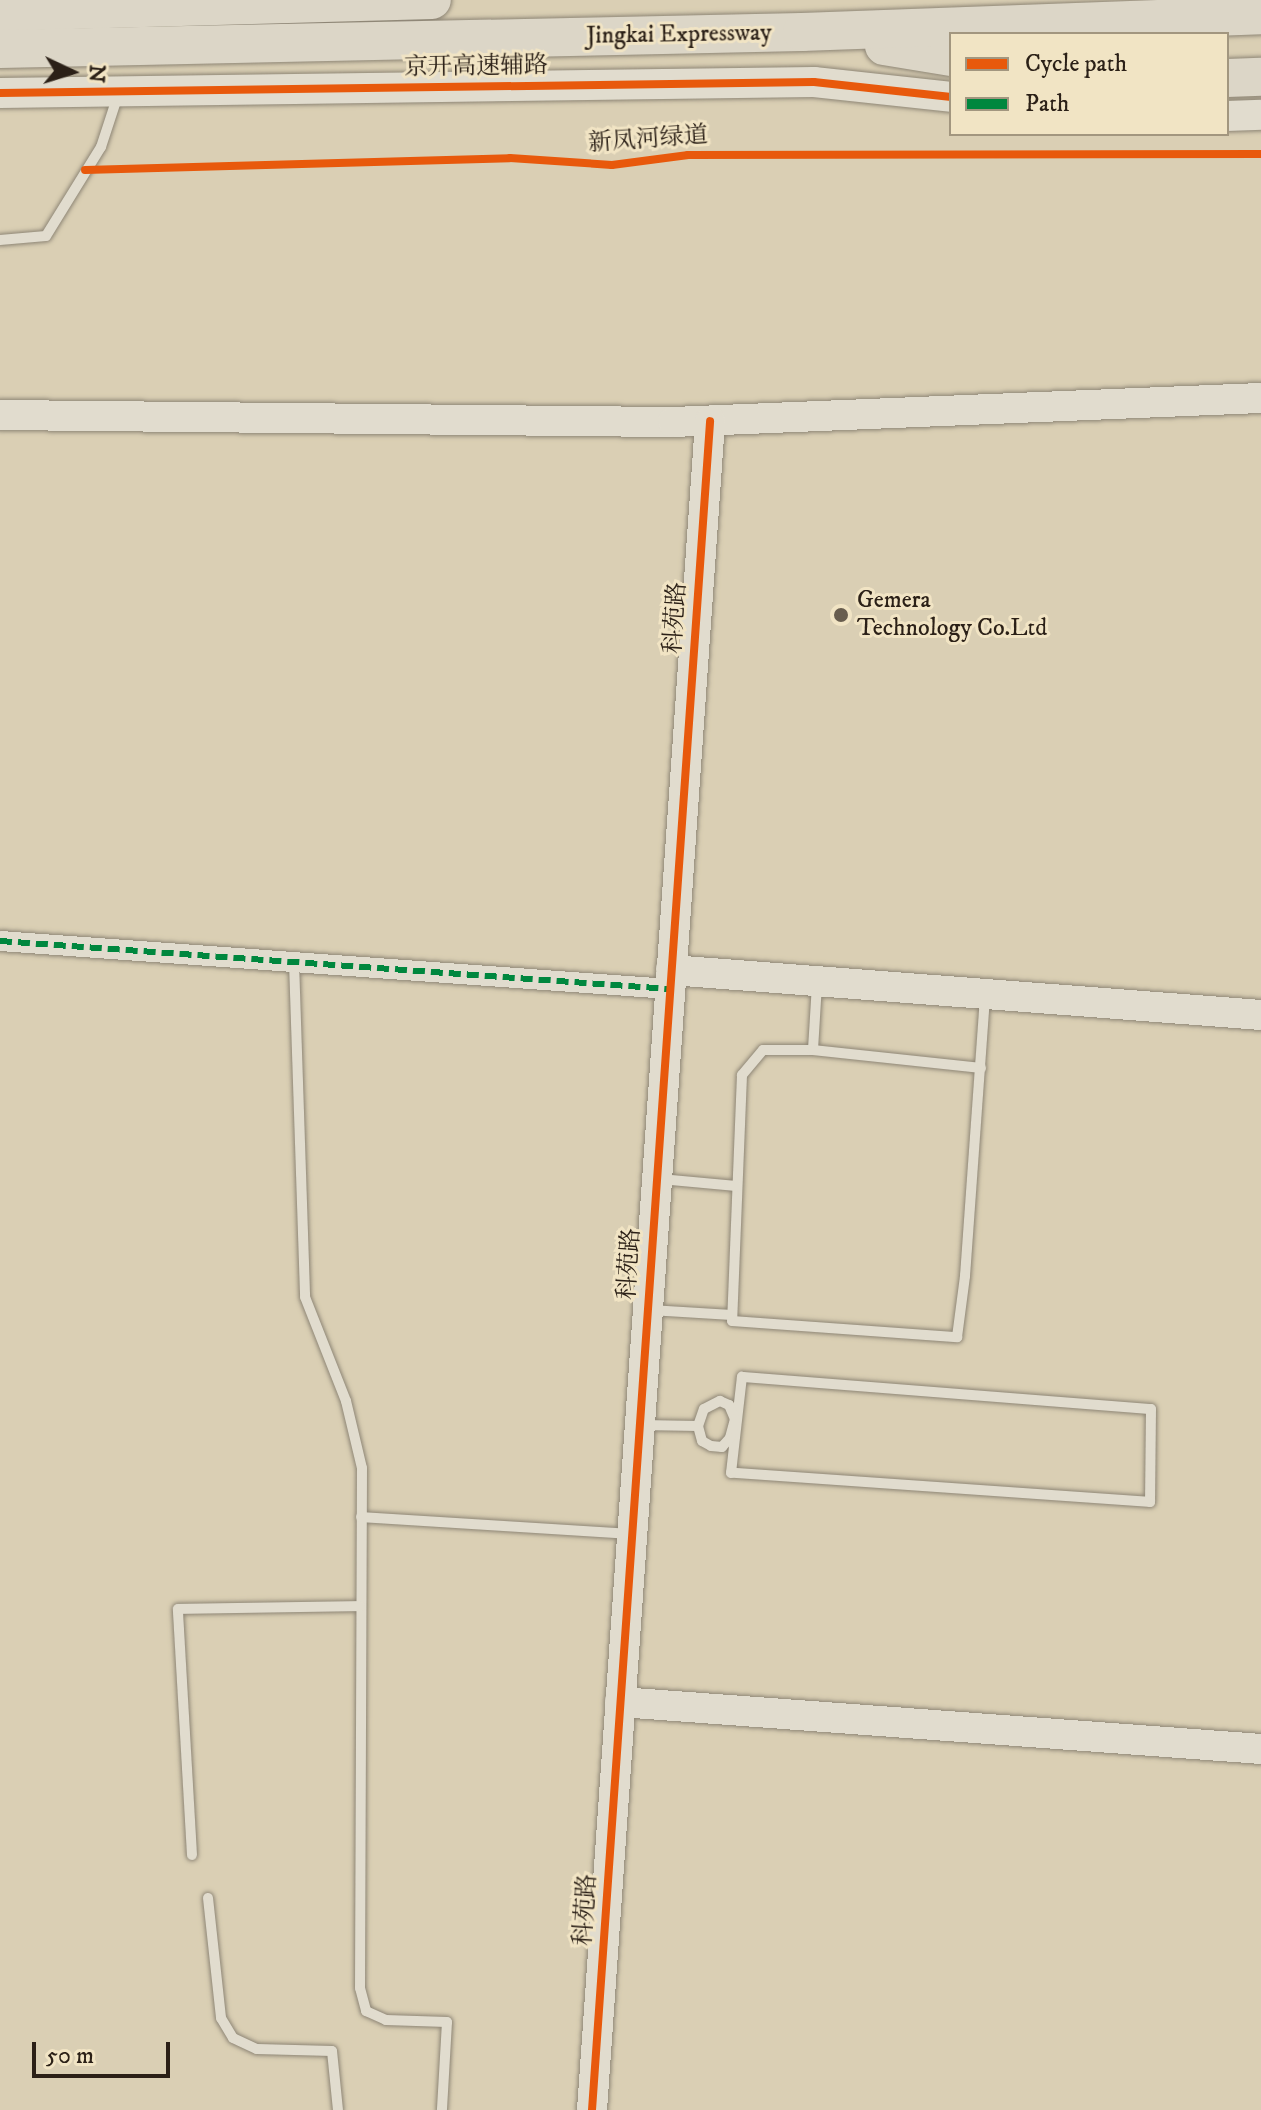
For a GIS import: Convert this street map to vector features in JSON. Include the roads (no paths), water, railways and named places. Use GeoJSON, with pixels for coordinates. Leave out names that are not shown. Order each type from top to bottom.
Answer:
{"type":"FeatureCollection","features":[{"type":"Feature","properties":{"kind":"highway"},"geometry":{"type":"LineString","coordinates":[[0,12],[432,0]]}},
{"type":"Feature","properties":{"kind":"highway","name":"Jingkai Expressway"},"geometry":{"type":"LineString","coordinates":[[0,49],[802,32],[1261,15]]}},
{"type":"Feature","properties":{"kind":"highway"},"geometry":{"type":"LineString","coordinates":[[802,32],[949,57]]}},
{"type":"Feature","properties":{"kind":"highway"},"geometry":{"type":"LineString","coordinates":[[1229,78],[1261,77]]}},
{"type":"Feature","properties":{"kind":"street","name":"京开高速辅路"},"geometry":{"type":"LineString","coordinates":[[0,93],[814,82],[949,97]]}},
{"type":"Feature","properties":{"kind":"street"},"geometry":{"type":"LineString","coordinates":[[1229,116],[1261,115]]}},
{"type":"Feature","properties":{"kind":"street"},"geometry":{"type":"LineString","coordinates":[[0,415],[710,421],[1261,398]]}},
{"type":"Feature","properties":{"kind":"street","name":"科苑路"},"geometry":{"type":"LineString","coordinates":[[592,2110],[710,421]]}},
{"type":"Feature","properties":{"kind":"street"},"geometry":{"type":"LineString","coordinates":[[0,941],[294,962],[671,980],[818,982],[1261,1015]]}},
{"type":"Feature","properties":{"kind":"street"},"geometry":{"type":"LineString","coordinates":[[620,1702],[1261,1749]]}},
{"type":"Feature","properties":{"kind":"lane"},"geometry":{"type":"LineString","coordinates":[[0,240],[46,236],[101,147],[119,92]]}},
{"type":"Feature","properties":{"kind":"lane"},"geometry":{"type":"LineString","coordinates":[[294,962],[305,1297],[346,1401],[362,1468],[360,1988],[366,2011],[386,2020],[447,2022],[442,2110]]}},
{"type":"Feature","properties":{"kind":"lane"},"geometry":{"type":"LineString","coordinates":[[813,1050],[818,982]]}},
{"type":"Feature","properties":{"kind":"lane"},"geometry":{"type":"LineString","coordinates":[[981,1068],[813,1050],[763,1050],[742,1075],[732,1321],[957,1337],[965,1276],[981,1068],[986,996]]}},
{"type":"Feature","properties":{"kind":"lane"},"geometry":{"type":"LineString","coordinates":[[657,1179],[737,1186]]}},
{"type":"Feature","properties":{"kind":"lane"},"geometry":{"type":"LineString","coordinates":[[647,1310],[732,1315]]}},
{"type":"Feature","properties":{"kind":"lane"},"geometry":{"type":"LineString","coordinates":[[735,1419],[729,1405],[720,1401],[704,1409],[698,1426],[702,1441],[722,1447],[730,1438],[735,1419],[742,1377],[1151,1409],[1150,1502],[731,1473],[735,1419]]}},
{"type":"Feature","properties":{"kind":"lane"},"geometry":{"type":"LineString","coordinates":[[639,1425],[698,1426]]}},
{"type":"Feature","properties":{"kind":"lane"},"geometry":{"type":"LineString","coordinates":[[361,1517],[632,1535]]}},
{"type":"Feature","properties":{"kind":"lane"},"geometry":{"type":"LineString","coordinates":[[192,1855],[178,1609],[360,1606]]}},
{"type":"Feature","properties":{"kind":"lane"},"geometry":{"type":"LineString","coordinates":[[208,1898],[221,2018],[233,2038],[257,2049],[332,2051],[338,2110]]}},
{"type":"Feature","properties":{"kind":"place","name":"Gemera Technology Co.Ltd"},"geometry":{"type":"Point","coordinates":[841,615]}}]}
